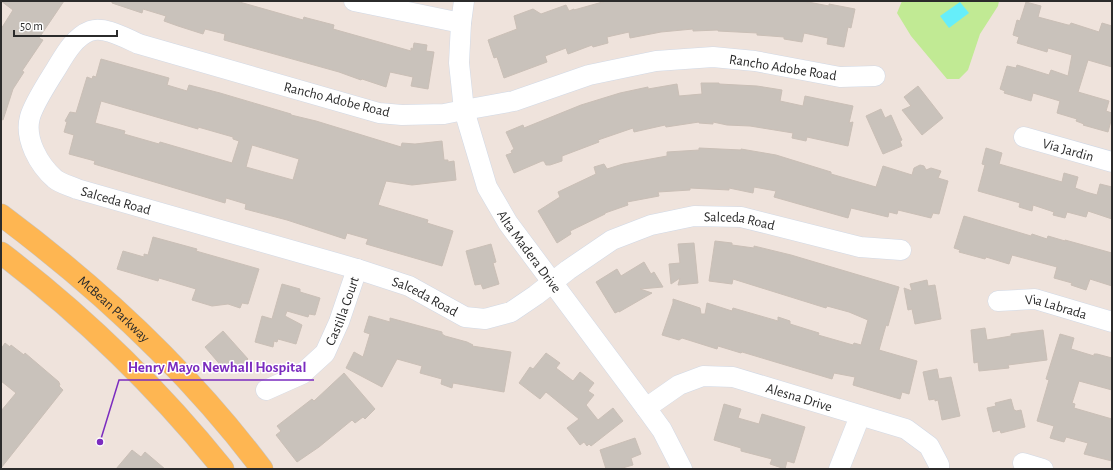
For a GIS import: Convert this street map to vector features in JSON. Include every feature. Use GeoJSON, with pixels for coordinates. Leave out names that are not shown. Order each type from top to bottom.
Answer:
{"type":"FeatureCollection","features":[{"type":"Feature","properties":{"kind":"main road","name":"McBean Parkway"},"geometry":{"type":"LineString","coordinates":[[1,215],[44,247],[96,291],[158,349],[215,410],[262,469]]}},
{"type":"Feature","properties":{"kind":"main road","name":"McBean Parkway"},"geometry":{"type":"LineString","coordinates":[[1,253],[80,317],[120,354],[171,407],[223,469]]}},
{"type":"Feature","properties":{"kind":"street","name":"Alta Madera Drive"},"geometry":{"type":"LineString","coordinates":[[464,1],[461,22],[460,63],[464,110],[487,187],[508,223],[662,430],[682,469]]}},
{"type":"Feature","properties":{"kind":"street"},"geometry":{"type":"LineString","coordinates":[[361,2],[461,22]]}},
{"type":"Feature","properties":{"kind":"street","name":"Rancho Adobe Road"},"geometry":{"type":"LineString","coordinates":[[43,90],[65,55],[80,37],[91,31],[106,31],[139,44],[379,113],[402,115],[444,114],[514,101],[589,75],[656,61],[713,57],[755,61],[840,77],[875,76]]}},
{"type":"Feature","properties":{"kind":"street","name":"Salceda Road"},"geometry":{"type":"LineString","coordinates":[[43,90],[30,118],[30,139],[37,158],[56,180],[77,189],[357,269],[409,286],[465,317],[485,319],[511,312],[612,240],[651,225],[694,216],[741,217],[860,247],[901,250]]}},
{"type":"Feature","properties":{"kind":"street","name":"Via Jardin"},"geometry":{"type":"LineString","coordinates":[[1024,136],[1112,162]]}},
{"type":"Feature","properties":{"kind":"street","name":"Castilla Court"},"geometry":{"type":"LineString","coordinates":[[266,390],[302,374],[325,353],[339,322],[357,269]]}},
{"type":"Feature","properties":{"kind":"street","name":"Via Labrada"},"geometry":{"type":"LineString","coordinates":[[998,301],[1035,299],[1112,322]]}},
{"type":"Feature","properties":{"kind":"street","name":"Alesna Drive"},"geometry":{"type":"LineString","coordinates":[[646,408],[679,385],[703,376],[732,377],[906,429],[928,446],[939,466],[939,469]]}},
{"type":"Feature","properties":{"kind":"street"},"geometry":{"type":"LineString","coordinates":[[839,469],[860,416]]}},
{"type":"Feature","properties":{"kind":"street"},"geometry":{"type":"LineString","coordinates":[[1023,463],[1043,469]]}},
{"type":"Feature","properties":{"kind":"green space"},"geometry":{"type":"Polygon","coordinates":[[[902,1],[999,1],[998,6],[980,34],[968,70],[959,79],[947,79],[911,36],[897,13],[902,1]]]}},
{"type":"Feature","properties":{"kind":"water"},"geometry":{"type":"Polygon","coordinates":[[[960,2],[969,13],[949,28],[940,16],[960,2]]]}},
{"type":"Feature","properties":{"kind":"building"},"geometry":{"type":"Polygon","coordinates":[[[1,1],[64,1],[39,38],[43,40],[22,71],[24,72],[13,89],[3,120],[1,119],[1,29],[13,10],[1,1]]]}},
{"type":"Feature","properties":{"kind":"building"},"geometry":{"type":"Polygon","coordinates":[[[112,1],[236,1],[303,20],[304,17],[334,25],[333,29],[411,51],[414,43],[427,45],[426,51],[434,52],[428,89],[411,86],[413,77],[390,72],[386,87],[339,72],[224,40],[225,34],[205,29],[203,34],[164,21],[166,16],[143,9],[142,13],[112,3],[112,1]]]}},
{"type":"Feature","properties":{"kind":"building"},"geometry":{"type":"Polygon","coordinates":[[[606,1],[803,1],[855,9],[851,28],[848,27],[844,47],[827,44],[828,38],[804,33],[802,42],[784,39],[784,37],[757,35],[757,33],[718,30],[693,31],[693,29],[661,32],[630,38],[629,32],[607,37],[608,43],[593,47],[592,45],[568,54],[566,48],[545,56],[547,62],[504,78],[497,57],[494,58],[488,40],[517,29],[514,16],[533,9],[541,14],[566,5],[569,11],[606,1]]]}},
{"type":"Feature","properties":{"kind":"building"},"geometry":{"type":"Polygon","coordinates":[[[1026,2],[1041,6],[1038,17],[1068,25],[1071,23],[1099,32],[1102,23],[1112,26],[1112,67],[1088,60],[1078,92],[1109,101],[1106,111],[1112,113],[1112,117],[1108,132],[1083,125],[1084,124],[1076,121],[1077,119],[1057,113],[1060,101],[1033,93],[1031,101],[1004,93],[1005,91],[1000,89],[1007,66],[1016,68],[1017,65],[1049,75],[1051,70],[1068,76],[1072,55],[1048,48],[1047,52],[1017,43],[1019,37],[1013,35],[1017,20],[1020,21],[1026,2]]]}},
{"type":"Feature","properties":{"kind":"building"},"geometry":{"type":"Polygon","coordinates":[[[101,59],[169,78],[167,85],[187,91],[189,85],[220,93],[401,147],[402,143],[415,144],[442,141],[444,160],[448,160],[448,162],[454,161],[456,180],[412,185],[386,181],[378,205],[428,220],[427,223],[453,231],[442,266],[366,244],[368,239],[347,233],[345,239],[287,220],[245,209],[246,204],[226,198],[225,203],[94,164],[95,161],[69,154],[74,135],[64,132],[67,122],[65,121],[70,112],[76,113],[87,77],[92,79],[93,76],[96,77],[101,59]],[[101,101],[95,123],[125,131],[124,134],[159,144],[160,142],[232,163],[239,141],[233,139],[233,137],[198,127],[198,129],[101,101]],[[252,145],[246,167],[293,180],[299,159],[252,145]]]}},
{"type":"Feature","properties":{"kind":"building"},"geometry":{"type":"Polygon","coordinates":[[[701,83],[757,86],[782,90],[780,101],[803,106],[805,96],[853,106],[849,123],[853,122],[848,146],[807,137],[806,141],[792,138],[793,133],[750,126],[699,122],[666,127],[665,125],[634,132],[633,128],[598,140],[599,142],[562,156],[562,161],[546,165],[544,161],[542,161],[514,173],[506,155],[512,153],[511,151],[514,149],[506,132],[523,125],[524,128],[581,105],[620,93],[648,87],[648,89],[677,84],[679,96],[702,94],[701,83]]]}},
{"type":"Feature","properties":{"kind":"building"},"geometry":{"type":"Polygon","coordinates":[[[918,86],[943,118],[922,135],[902,110],[911,106],[904,97],[918,86]]]}},
{"type":"Feature","properties":{"kind":"building"},"geometry":{"type":"Polygon","coordinates":[[[881,109],[885,118],[891,115],[902,140],[900,141],[902,146],[883,154],[866,116],[881,109]]]}},
{"type":"Feature","properties":{"kind":"building"},"geometry":{"type":"Polygon","coordinates":[[[699,148],[741,149],[776,155],[831,172],[831,174],[876,187],[883,166],[912,175],[914,168],[920,165],[924,166],[926,170],[931,168],[941,171],[938,178],[948,181],[939,214],[933,213],[931,218],[898,210],[897,214],[889,212],[888,217],[851,208],[848,218],[774,197],[776,191],[754,187],[753,193],[729,188],[729,190],[690,188],[690,190],[658,192],[659,196],[627,202],[628,205],[605,213],[570,231],[571,234],[557,243],[538,211],[560,197],[558,192],[596,174],[594,167],[604,164],[607,169],[623,164],[667,156],[667,152],[699,150],[699,148]]]}},
{"type":"Feature","properties":{"kind":"building"},"geometry":{"type":"Polygon","coordinates":[[[986,148],[1002,153],[999,164],[1062,182],[1064,173],[1078,177],[1075,188],[1086,192],[1097,195],[1100,184],[1112,187],[1112,219],[1088,211],[1086,217],[1067,212],[1065,218],[1053,215],[1054,212],[1033,205],[1032,211],[1019,207],[1020,203],[978,191],[985,165],[982,164],[986,148]]]}},
{"type":"Feature","properties":{"kind":"building"},"geometry":{"type":"Polygon","coordinates":[[[964,216],[1031,236],[1032,234],[1047,239],[1048,236],[1112,253],[1112,286],[1090,279],[1086,290],[1071,285],[1072,283],[1054,278],[1057,267],[1012,255],[1009,264],[986,257],[985,259],[959,252],[960,250],[954,248],[964,216]]]}},
{"type":"Feature","properties":{"kind":"building"},"geometry":{"type":"Polygon","coordinates":[[[153,237],[197,249],[196,251],[259,269],[248,304],[242,303],[240,308],[228,304],[212,306],[192,300],[196,289],[159,278],[158,281],[117,269],[123,251],[144,257],[144,254],[148,255],[153,237]]]}},
{"type":"Feature","properties":{"kind":"building"},"geometry":{"type":"Polygon","coordinates":[[[715,241],[754,248],[754,246],[791,255],[899,287],[888,326],[886,325],[879,350],[917,361],[909,394],[902,392],[900,399],[853,385],[855,377],[834,373],[832,379],[742,352],[741,353],[718,346],[717,349],[682,338],[679,340],[662,335],[673,299],[700,308],[701,314],[705,314],[707,303],[732,311],[733,308],[778,321],[778,317],[790,321],[790,324],[819,333],[818,335],[853,345],[854,343],[861,345],[868,320],[849,312],[827,306],[826,308],[733,279],[732,284],[709,281],[715,241]]]}},
{"type":"Feature","properties":{"kind":"building"},"geometry":{"type":"Polygon","coordinates":[[[694,243],[698,283],[678,285],[680,278],[671,284],[669,264],[680,263],[678,244],[694,243]]]}},
{"type":"Feature","properties":{"kind":"building"},"geometry":{"type":"Polygon","coordinates":[[[491,244],[496,262],[493,263],[499,284],[483,289],[481,284],[475,285],[466,251],[491,244]]]}},
{"type":"Feature","properties":{"kind":"building"},"geometry":{"type":"Polygon","coordinates":[[[644,262],[651,274],[654,272],[663,287],[640,289],[652,293],[615,313],[596,282],[617,269],[621,276],[644,262]]]}},
{"type":"Feature","properties":{"kind":"building"},"geometry":{"type":"Polygon","coordinates":[[[927,280],[928,286],[935,285],[941,319],[915,324],[912,309],[908,310],[904,288],[912,291],[910,284],[927,280]]]}},
{"type":"Feature","properties":{"kind":"building"},"geometry":{"type":"Polygon","coordinates":[[[282,284],[300,289],[300,292],[320,298],[315,315],[309,314],[308,317],[287,311],[285,316],[302,325],[296,344],[278,339],[277,342],[274,341],[273,347],[255,342],[262,316],[272,319],[282,284]]]}},
{"type":"Feature","properties":{"kind":"building"},"geometry":{"type":"Polygon","coordinates":[[[369,316],[390,322],[390,318],[442,332],[445,336],[467,342],[473,345],[472,346],[511,352],[504,392],[453,383],[452,388],[441,384],[442,379],[420,373],[422,366],[397,359],[382,387],[346,368],[354,352],[363,357],[370,334],[364,332],[369,316]]]}},
{"type":"Feature","properties":{"kind":"building"},"geometry":{"type":"Polygon","coordinates":[[[985,328],[987,340],[1011,336],[1011,334],[1043,330],[1047,360],[1008,365],[1009,368],[979,371],[978,362],[974,363],[971,330],[985,328]]]}},
{"type":"Feature","properties":{"kind":"building"},"geometry":{"type":"Polygon","coordinates":[[[223,331],[248,359],[235,370],[229,363],[223,368],[205,347],[223,331]]]}},
{"type":"Feature","properties":{"kind":"building"},"geometry":{"type":"Polygon","coordinates":[[[1060,334],[1074,338],[1071,349],[1094,356],[1094,354],[1097,354],[1112,358],[1112,390],[1079,381],[1072,403],[1075,404],[1074,408],[1112,419],[1112,461],[1084,454],[1088,443],[1066,437],[1064,442],[1050,438],[1054,426],[1037,421],[1049,380],[1046,379],[1060,334]]]}},
{"type":"Feature","properties":{"kind":"building"},"geometry":{"type":"Polygon","coordinates":[[[5,343],[10,347],[11,345],[24,355],[25,353],[59,382],[59,386],[63,390],[1,468],[1,411],[16,393],[1,381],[1,349],[5,343]]]}},
{"type":"Feature","properties":{"kind":"building"},"geometry":{"type":"Polygon","coordinates":[[[546,353],[560,363],[556,368],[573,381],[580,372],[594,383],[588,391],[594,395],[586,405],[598,420],[613,408],[623,421],[591,446],[589,444],[587,446],[584,442],[580,445],[567,428],[579,419],[546,392],[540,399],[519,383],[530,367],[533,369],[546,353]]]}},
{"type":"Feature","properties":{"kind":"building"},"geometry":{"type":"Polygon","coordinates":[[[937,369],[939,379],[951,377],[960,416],[942,420],[938,400],[929,400],[923,372],[937,369]]]}},
{"type":"Feature","properties":{"kind":"building"},"geometry":{"type":"Polygon","coordinates":[[[344,373],[375,409],[365,419],[363,417],[355,423],[352,420],[319,447],[297,462],[276,435],[281,431],[277,426],[312,399],[314,401],[344,373]]]}},
{"type":"Feature","properties":{"kind":"building"},"geometry":{"type":"Polygon","coordinates":[[[1011,399],[1014,410],[1021,410],[1025,427],[1001,433],[1000,430],[993,432],[987,408],[996,406],[995,403],[1011,399]]]}},
{"type":"Feature","properties":{"kind":"building"},"geometry":{"type":"Polygon","coordinates":[[[724,404],[741,409],[738,418],[759,424],[762,414],[805,427],[794,463],[787,461],[785,469],[770,464],[772,459],[741,451],[741,448],[714,440],[724,404]]]}},
{"type":"Feature","properties":{"kind":"building"},"geometry":{"type":"Polygon","coordinates":[[[635,438],[641,454],[631,458],[633,465],[619,469],[606,469],[600,450],[635,438]]]}},
{"type":"Feature","properties":{"kind":"building"},"geometry":{"type":"Polygon","coordinates":[[[132,450],[141,457],[145,452],[165,469],[116,469],[132,450]]]}},
{"type":"Feature","properties":{"kind":"place","name":"Henry Mayo Newhall Hospital"},"geometry":{"type":"Point","coordinates":[100,442]}}]}
